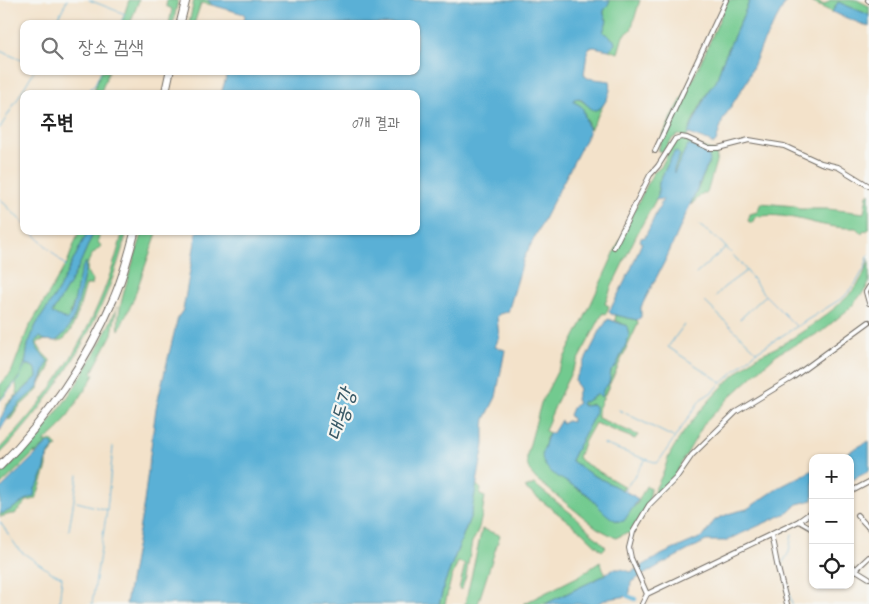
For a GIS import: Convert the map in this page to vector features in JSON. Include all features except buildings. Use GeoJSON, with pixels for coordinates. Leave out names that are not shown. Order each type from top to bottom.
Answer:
{"type":"FeatureCollection","features":[{"type":"Feature","properties":{"kind":"highway"},"geometry":{"type":"LineString","coordinates":[[181,20],[186,0]]}},
{"type":"Feature","properties":{"kind":"highway"},"geometry":{"type":"LineString","coordinates":[[166,90],[169,75]]}},
{"type":"Feature","properties":{"kind":"highway"},"geometry":{"type":"LineString","coordinates":[[0,466],[22,444],[47,413],[91,343],[114,300],[134,235]]}},
{"type":"Feature","properties":{"kind":"street"},"geometry":{"type":"LineString","coordinates":[[655,150],[726,0]]}},
{"type":"Feature","properties":{"kind":"street"},"geometry":{"type":"LineString","coordinates":[[614,247],[650,175],[675,139],[681,137],[710,148],[718,148],[749,140],[784,146],[821,163],[838,167],[869,186]]}},
{"type":"Feature","properties":{"kind":"street"},"geometry":{"type":"LineString","coordinates":[[869,287],[866,292],[869,303]]}},
{"type":"Feature","properties":{"kind":"street"},"geometry":{"type":"LineString","coordinates":[[648,594],[629,548],[633,532],[649,505],[676,478],[692,455],[736,412],[792,378],[869,322]]}},
{"type":"Feature","properties":{"kind":"street"},"geometry":{"type":"LineString","coordinates":[[854,490],[869,482]]}},
{"type":"Feature","properties":{"kind":"street"},"geometry":{"type":"LineString","coordinates":[[642,604],[648,594],[799,521],[809,514]]}},
{"type":"Feature","properties":{"kind":"street"},"geometry":{"type":"LineString","coordinates":[[857,515],[869,528]]}},
{"type":"Feature","properties":{"kind":"street"},"geometry":{"type":"LineString","coordinates":[[799,521],[809,527]]}},
{"type":"Feature","properties":{"kind":"street"},"geometry":{"type":"LineString","coordinates":[[772,534],[776,564],[787,604]]}},
{"type":"Feature","properties":{"kind":"street"},"geometry":{"type":"LineString","coordinates":[[856,570],[869,557]]}},
{"type":"Feature","properties":{"kind":"street"},"geometry":{"type":"LineString","coordinates":[[854,568],[869,578]]}},
{"type":"Feature","properties":{"kind":"green space"},"geometry":{"type":"Polygon","coordinates":[[[129,0],[139,0],[132,20],[122,20],[129,0]]]}},
{"type":"Feature","properties":{"kind":"green space"},"geometry":{"type":"Polygon","coordinates":[[[167,0],[178,0],[174,20],[170,20],[172,9],[166,6],[167,0]]]}},
{"type":"Feature","properties":{"kind":"green space"},"geometry":{"type":"Polygon","coordinates":[[[194,0],[208,0],[212,5],[201,3],[195,20],[190,20],[194,0]]]}},
{"type":"Feature","properties":{"kind":"green space"},"geometry":{"type":"Polygon","coordinates":[[[610,0],[640,0],[631,30],[623,36],[618,53],[609,50],[615,42],[603,32],[607,19],[604,16],[604,11],[610,0]]]}},
{"type":"Feature","properties":{"kind":"green space"},"geometry":{"type":"Polygon","coordinates":[[[728,0],[750,0],[722,63],[716,82],[710,88],[694,118],[687,137],[678,135],[672,139],[663,152],[658,151],[667,126],[690,85],[728,0]]]}},
{"type":"Feature","properties":{"kind":"green space"},"geometry":{"type":"Polygon","coordinates":[[[807,0],[813,0],[824,5],[830,0],[857,0],[869,6],[869,15],[838,2],[832,12],[807,0]]]}},
{"type":"Feature","properties":{"kind":"green space"},"geometry":{"type":"Polygon","coordinates":[[[100,75],[107,75],[102,90],[94,90],[100,75]]]}},
{"type":"Feature","properties":{"kind":"green space"},"geometry":{"type":"Polygon","coordinates":[[[578,98],[592,109],[603,104],[607,98],[590,130],[582,107],[573,101],[578,98]]]}},
{"type":"Feature","properties":{"kind":"green space"},"geometry":{"type":"Polygon","coordinates":[[[683,139],[716,152],[717,158],[707,193],[703,193],[691,205],[710,160],[707,152],[690,145],[674,174],[674,169],[680,155],[674,152],[659,182],[658,196],[611,288],[605,304],[609,306],[606,314],[603,313],[572,371],[545,431],[550,433],[546,438],[545,447],[564,480],[586,494],[617,522],[637,504],[646,486],[650,487],[647,505],[629,534],[626,533],[616,538],[597,528],[536,479],[528,468],[527,455],[541,403],[583,321],[628,223],[653,173],[661,167],[671,147],[677,140],[683,139]]]}},
{"type":"Feature","properties":{"kind":"green space"},"geometry":{"type":"Polygon","coordinates":[[[869,193],[869,229],[864,230],[862,234],[856,228],[841,228],[787,217],[755,217],[752,223],[748,221],[750,214],[757,212],[761,203],[795,206],[799,209],[828,209],[864,213],[869,193]]]}},
{"type":"Feature","properties":{"kind":"green space"},"geometry":{"type":"Polygon","coordinates":[[[78,235],[86,235],[58,291],[36,325],[27,348],[27,357],[20,376],[0,400],[0,385],[11,373],[28,329],[66,266],[78,235]]]}},
{"type":"Feature","properties":{"kind":"green space"},"geometry":{"type":"Polygon","coordinates":[[[92,235],[99,235],[98,242],[101,246],[88,261],[88,272],[93,280],[92,285],[86,285],[76,319],[68,335],[62,340],[56,341],[67,330],[74,318],[86,267],[82,268],[68,320],[52,313],[77,269],[92,235]]]}},
{"type":"Feature","properties":{"kind":"green space"},"geometry":{"type":"Polygon","coordinates":[[[122,235],[126,235],[107,293],[78,352],[42,406],[0,454],[0,448],[22,425],[60,375],[91,320],[104,292],[122,235]]]}},
{"type":"Feature","properties":{"kind":"green space"},"geometry":{"type":"Polygon","coordinates":[[[142,235],[156,235],[132,303],[119,330],[120,310],[142,235]]]}},
{"type":"Feature","properties":{"kind":"green space"},"geometry":{"type":"Polygon","coordinates":[[[869,259],[869,283],[850,308],[821,332],[777,354],[731,396],[704,424],[674,476],[652,497],[668,457],[688,426],[710,400],[734,375],[758,356],[794,337],[817,322],[839,304],[859,282],[869,259]]]}},
{"type":"Feature","properties":{"kind":"green space"},"geometry":{"type":"Polygon","coordinates":[[[117,307],[112,334],[92,372],[94,375],[61,426],[43,443],[51,440],[57,446],[47,458],[47,467],[36,499],[27,501],[15,514],[0,517],[0,514],[9,511],[34,496],[35,489],[45,468],[47,456],[52,450],[48,443],[46,444],[35,454],[35,452],[0,486],[0,475],[36,438],[68,397],[94,354],[117,307]]]}},
{"type":"Feature","properties":{"kind":"green space"},"geometry":{"type":"Polygon","coordinates":[[[616,315],[637,320],[638,324],[598,409],[598,418],[638,435],[635,439],[595,423],[578,457],[581,461],[625,487],[622,490],[589,473],[572,461],[595,414],[591,404],[587,406],[581,404],[583,401],[585,402],[598,394],[609,383],[611,371],[619,360],[627,342],[627,326],[615,320],[616,315]]]}},
{"type":"Feature","properties":{"kind":"green space"},"geometry":{"type":"Polygon","coordinates":[[[40,337],[49,340],[40,341],[37,344],[50,360],[49,370],[40,383],[39,389],[8,420],[20,401],[35,390],[43,377],[45,357],[36,347],[37,339],[40,337]]]}},
{"type":"Feature","properties":{"kind":"green space"},"geometry":{"type":"Polygon","coordinates":[[[27,364],[37,369],[37,377],[10,402],[4,413],[7,404],[17,394],[16,382],[27,364]]]}},
{"type":"Feature","properties":{"kind":"green space"},"geometry":{"type":"Polygon","coordinates":[[[476,484],[481,489],[480,495],[485,497],[479,526],[472,542],[462,589],[459,589],[465,564],[458,562],[451,579],[445,604],[439,604],[445,582],[471,515],[476,484]]]}},
{"type":"Feature","properties":{"kind":"green space"},"geometry":{"type":"Polygon","coordinates":[[[534,484],[572,514],[606,547],[602,551],[582,532],[525,488],[534,484]]]}},
{"type":"Feature","properties":{"kind":"green space"},"geometry":{"type":"Polygon","coordinates":[[[482,529],[500,535],[478,604],[465,604],[482,529]]]}},
{"type":"Feature","properties":{"kind":"green space"},"geometry":{"type":"Polygon","coordinates":[[[600,562],[606,575],[545,604],[523,604],[579,576],[600,562]]]}},
{"type":"Feature","properties":{"kind":"water","name":"대동강"},"geometry":{"type":"Polygon","coordinates":[[[208,0],[610,0],[604,12],[607,21],[603,32],[614,40],[615,44],[609,50],[594,47],[588,48],[584,74],[587,78],[610,81],[609,94],[601,107],[594,110],[579,98],[574,99],[574,102],[583,109],[589,132],[524,258],[508,312],[499,314],[497,317],[499,337],[495,347],[505,350],[496,397],[485,419],[484,445],[471,515],[445,582],[439,604],[126,604],[144,502],[156,408],[178,317],[183,310],[196,235],[420,235],[420,90],[222,90],[227,75],[420,75],[420,20],[244,20],[244,14],[212,5],[208,0]]]}},
{"type":"Feature","properties":{"kind":"water"},"geometry":{"type":"Polygon","coordinates":[[[750,0],[787,0],[762,45],[747,81],[723,119],[714,144],[688,133],[710,88],[716,82],[722,63],[750,0]]]}},
{"type":"Feature","properties":{"kind":"water"},"geometry":{"type":"Polygon","coordinates":[[[838,2],[869,15],[869,27],[832,12],[838,2]]]}},
{"type":"Feature","properties":{"kind":"water"},"geometry":{"type":"Polygon","coordinates":[[[690,145],[707,152],[710,160],[666,259],[641,307],[641,317],[637,320],[611,314],[609,312],[631,269],[642,242],[640,241],[641,238],[645,237],[663,199],[655,200],[658,196],[659,182],[674,152],[680,155],[674,173],[687,146],[690,145]]]}},
{"type":"Feature","properties":{"kind":"water"},"geometry":{"type":"Polygon","coordinates":[[[86,235],[94,235],[52,313],[68,320],[80,273],[86,262],[78,301],[71,323],[56,341],[45,340],[40,337],[36,340],[36,347],[48,362],[37,389],[16,407],[0,431],[0,419],[8,405],[37,377],[36,369],[30,365],[25,365],[28,345],[36,325],[58,291],[86,235]]]}},
{"type":"Feature","properties":{"kind":"water"},"geometry":{"type":"Polygon","coordinates":[[[608,319],[627,326],[629,336],[616,366],[611,371],[609,383],[604,388],[601,397],[598,394],[585,402],[583,401],[581,404],[583,406],[595,406],[595,414],[572,461],[589,473],[634,496],[638,500],[624,521],[614,520],[609,517],[588,495],[549,470],[544,464],[542,456],[550,433],[553,433],[561,420],[562,424],[567,421],[572,422],[569,415],[572,408],[578,403],[576,399],[579,389],[575,380],[608,319]]]}},
{"type":"Feature","properties":{"kind":"water"},"geometry":{"type":"Polygon","coordinates":[[[869,441],[869,471],[854,479],[854,454],[845,454],[869,441]]]}},
{"type":"Feature","properties":{"kind":"water"},"geometry":{"type":"Polygon","coordinates":[[[48,443],[52,443],[54,448],[47,456],[45,468],[35,489],[34,496],[9,511],[0,514],[0,489],[48,443]]]}},
{"type":"Feature","properties":{"kind":"water"},"geometry":{"type":"Polygon","coordinates":[[[809,472],[809,501],[797,504],[789,512],[725,541],[706,541],[660,565],[631,582],[628,596],[608,599],[596,604],[545,604],[614,569],[631,572],[663,554],[704,536],[714,521],[731,513],[747,509],[780,487],[809,472]]]}},
{"type":"Feature","properties":{"kind":"waterway"},"geometry":{"type":"LineString","coordinates":[[57,20],[67,0]]}},
{"type":"Feature","properties":{"kind":"waterway"},"geometry":{"type":"LineString","coordinates":[[89,0],[125,14],[122,20]]}},
{"type":"Feature","properties":{"kind":"waterway"},"geometry":{"type":"LineString","coordinates":[[0,51],[20,59]]}},
{"type":"Feature","properties":{"kind":"waterway"},"geometry":{"type":"LineString","coordinates":[[23,90],[32,75]]}},
{"type":"Feature","properties":{"kind":"waterway"},"geometry":{"type":"LineString","coordinates":[[89,90],[94,86],[99,75]]}},
{"type":"Feature","properties":{"kind":"waterway"},"geometry":{"type":"LineString","coordinates":[[0,128],[20,94]]}},
{"type":"Feature","properties":{"kind":"waterway"},"geometry":{"type":"LineString","coordinates":[[0,199],[20,220]]}},
{"type":"Feature","properties":{"kind":"waterway"},"geometry":{"type":"LineString","coordinates":[[699,225],[721,242],[743,266],[763,293],[796,326]]}},
{"type":"Feature","properties":{"kind":"waterway"},"geometry":{"type":"LineString","coordinates":[[35,235],[66,266]]}},
{"type":"Feature","properties":{"kind":"waterway"},"geometry":{"type":"LineString","coordinates":[[696,274],[725,248]]}},
{"type":"Feature","properties":{"kind":"waterway"},"geometry":{"type":"LineString","coordinates":[[624,491],[646,459],[657,463],[659,461],[701,399],[712,392],[756,352],[844,297],[856,283],[864,269],[869,254]]}},
{"type":"Feature","properties":{"kind":"waterway"},"geometry":{"type":"LineString","coordinates":[[716,296],[723,288],[746,271]]}},
{"type":"Feature","properties":{"kind":"waterway"},"geometry":{"type":"LineString","coordinates":[[740,319],[765,296]]}},
{"type":"Feature","properties":{"kind":"waterway"},"geometry":{"type":"LineString","coordinates":[[705,302],[756,351]]}},
{"type":"Feature","properties":{"kind":"waterway"},"geometry":{"type":"LineString","coordinates":[[684,325],[668,347],[721,382]]}},
{"type":"Feature","properties":{"kind":"waterway"},"geometry":{"type":"LineString","coordinates":[[0,401],[19,379],[25,365]]}},
{"type":"Feature","properties":{"kind":"waterway"},"geometry":{"type":"LineString","coordinates":[[619,410],[673,437]]}},
{"type":"Feature","properties":{"kind":"waterway"},"geometry":{"type":"LineString","coordinates":[[603,444],[645,459]]}},
{"type":"Feature","properties":{"kind":"waterway"},"geometry":{"type":"LineString","coordinates":[[92,604],[107,510],[113,447]]}},
{"type":"Feature","properties":{"kind":"waterway"},"geometry":{"type":"LineString","coordinates":[[69,530],[78,475]]}},
{"type":"Feature","properties":{"kind":"waterway"},"geometry":{"type":"LineString","coordinates":[[77,502],[107,510]]}},
{"type":"Feature","properties":{"kind":"waterway"},"geometry":{"type":"LineString","coordinates":[[0,522],[19,550],[51,572],[62,577],[59,604]]}},
{"type":"Feature","properties":{"kind":"waterway"},"geometry":{"type":"LineString","coordinates":[[792,534],[789,552],[782,564],[792,604]]}},
{"type":"Feature","properties":{"kind":"waterway"},"geometry":{"type":"LineString","coordinates":[[628,596],[635,599]]}}]}
